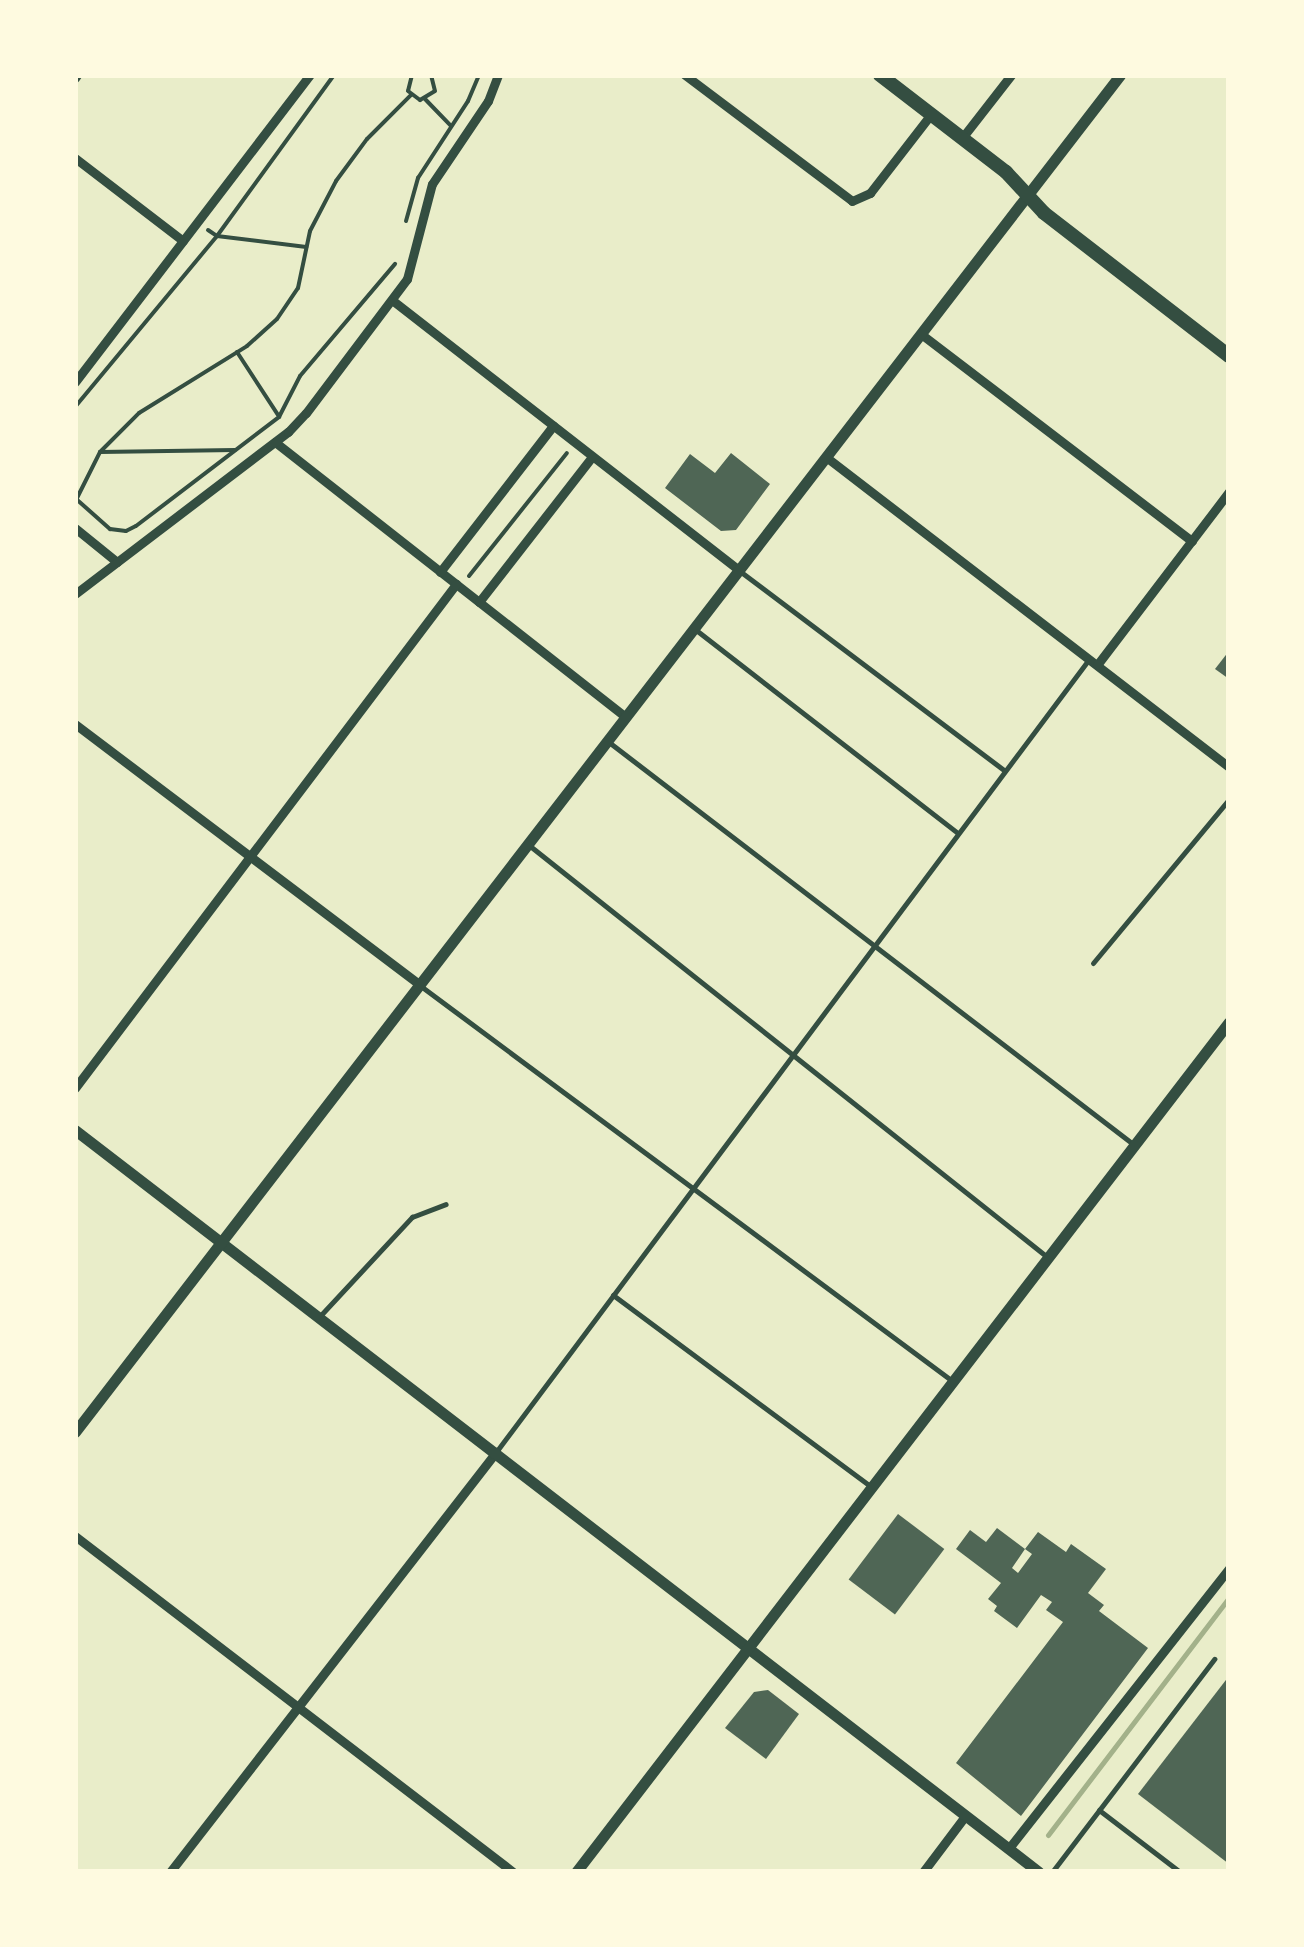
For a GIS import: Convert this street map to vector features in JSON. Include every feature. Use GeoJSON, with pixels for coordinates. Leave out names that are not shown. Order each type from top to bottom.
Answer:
{"type":"FeatureCollection","features":[{"type":"Feature","properties":{"kind":"main road"},"geometry":{"type":"LineString","coordinates":[[880,75],[962,138],[1028,195],[1044,214],[1229,356]]}},
{"type":"Feature","properties":{"kind":"street"},"geometry":{"type":"LineString","coordinates":[[75,382],[310,75]]}},
{"type":"Feature","properties":{"kind":"street"},"geometry":{"type":"LineString","coordinates":[[75,594],[301,419],[410,272],[432,184],[488,101],[498,75]]}},
{"type":"Feature","properties":{"kind":"street"},"geometry":{"type":"LineString","coordinates":[[685,75],[856,202],[870,193],[931,114]]}},
{"type":"Feature","properties":{"kind":"street"},"geometry":{"type":"LineString","coordinates":[[962,138],[1011,75]]}},
{"type":"Feature","properties":{"kind":"street"},"geometry":{"type":"LineString","coordinates":[[75,1432],[1120,75]]}},
{"type":"Feature","properties":{"kind":"street"},"geometry":{"type":"LineString","coordinates":[[75,158],[183,241]]}},
{"type":"Feature","properties":{"kind":"street"},"geometry":{"type":"LineString","coordinates":[[392,300],[739,570]]}},
{"type":"Feature","properties":{"kind":"street"},"geometry":{"type":"LineString","coordinates":[[921,334],[1192,541]]}},
{"type":"Feature","properties":{"kind":"street"},"geometry":{"type":"LineString","coordinates":[[440,572],[554,426]]}},
{"type":"Feature","properties":{"kind":"street"},"geometry":{"type":"LineString","coordinates":[[275,442],[626,717]]}},
{"type":"Feature","properties":{"kind":"street"},"geometry":{"type":"LineString","coordinates":[[479,602],[592,456]]}},
{"type":"Feature","properties":{"kind":"street"},"geometry":{"type":"LineString","coordinates":[[826,457],[1229,766]]}},
{"type":"Feature","properties":{"kind":"street"},"geometry":{"type":"LineString","coordinates":[[1093,662],[1229,492]]}},
{"type":"Feature","properties":{"kind":"street"},"geometry":{"type":"LineString","coordinates":[[75,528],[117,562]]}},
{"type":"Feature","properties":{"kind":"street"},"geometry":{"type":"LineString","coordinates":[[75,1088],[456,584]]}},
{"type":"Feature","properties":{"kind":"street"},"geometry":{"type":"LineString","coordinates":[[75,724],[420,985]]}},
{"type":"Feature","properties":{"kind":"street"},"geometry":{"type":"LineString","coordinates":[[576,1872],[1229,1022]]}},
{"type":"Feature","properties":{"kind":"street"},"geometry":{"type":"LineString","coordinates":[[75,1130],[1039,1872]]}},
{"type":"Feature","properties":{"kind":"street"},"geometry":{"type":"LineString","coordinates":[[170,1872],[496,1452]]}},
{"type":"Feature","properties":{"kind":"street"},"geometry":{"type":"LineString","coordinates":[[75,1536],[513,1872]]}},
{"type":"Feature","properties":{"kind":"street"},"geometry":{"type":"LineString","coordinates":[[1009,1848],[1229,1568]]}},
{"type":"Feature","properties":{"kind":"street"},"geometry":{"type":"LineString","coordinates":[[923,1872],[966,1816]]}},
{"type":"Feature","properties":{"kind":"lane"},"geometry":{"type":"LineString","coordinates":[[739,570],[1005,771]]}},
{"type":"Feature","properties":{"kind":"lane"},"geometry":{"type":"LineString","coordinates":[[694,628],[958,833]]}},
{"type":"Feature","properties":{"kind":"lane"},"geometry":{"type":"LineString","coordinates":[[496,1452],[958,833],[1093,662]]}},
{"type":"Feature","properties":{"kind":"lane"},"geometry":{"type":"LineString","coordinates":[[608,741],[1134,1145]]}},
{"type":"Feature","properties":{"kind":"lane"},"geometry":{"type":"LineString","coordinates":[[1093,962],[1229,799]]}},
{"type":"Feature","properties":{"kind":"lane"},"geometry":{"type":"LineString","coordinates":[[528,845],[1048,1258]]}},
{"type":"Feature","properties":{"kind":"lane"},"geometry":{"type":"LineString","coordinates":[[420,985],[954,1382]]}},
{"type":"Feature","properties":{"kind":"lane"},"geometry":{"type":"LineString","coordinates":[[319,1317],[412,1217],[446,1204]]}},
{"type":"Feature","properties":{"kind":"lane"},"geometry":{"type":"LineString","coordinates":[[613,1296],[872,1487]]}},
{"type":"Feature","properties":{"kind":"lane"},"geometry":{"type":"LineString","coordinates":[[1052,1872],[1214,1659]]}},
{"type":"Feature","properties":{"kind":"lane"},"geometry":{"type":"LineString","coordinates":[[1099,1810],[1180,1872]]}},
{"type":"Feature","properties":{"kind":"path"},"geometry":{"type":"LineString","coordinates":[[75,407],[217,236],[334,75]]}},
{"type":"Feature","properties":{"kind":"path"},"geometry":{"type":"LineString","coordinates":[[411,96],[407,86],[412,75]]}},
{"type":"Feature","properties":{"kind":"path"},"geometry":{"type":"LineString","coordinates":[[425,99],[435,91],[431,75]]}},
{"type":"Feature","properties":{"kind":"path"},"geometry":{"type":"LineString","coordinates":[[406,222],[418,178],[479,75]]}},
{"type":"Feature","properties":{"kind":"path"},"geometry":{"type":"LineString","coordinates":[[411,96],[425,99],[452,126]]}},
{"type":"Feature","properties":{"kind":"path"},"geometry":{"type":"LineString","coordinates":[[398,258],[366,304],[344,321],[300,376],[279,417],[236,450],[126,531],[110,529],[76,499],[100,452],[155,400],[268,330],[293,298],[317,214],[346,166],[411,96]]}},
{"type":"Feature","properties":{"kind":"path"},"geometry":{"type":"LineString","coordinates":[[204,228],[217,236],[306,246]]}},
{"type":"Feature","properties":{"kind":"path"},"geometry":{"type":"LineString","coordinates":[[237,352],[279,417]]}},
{"type":"Feature","properties":{"kind":"path"},"geometry":{"type":"LineString","coordinates":[[100,452],[236,450]]}},
{"type":"Feature","properties":{"kind":"path"},"geometry":{"type":"LineString","coordinates":[[469,576],[570,450]]}},
{"type":"Feature","properties":{"kind":"building"},"geometry":{"type":"Polygon","coordinates":[[[731,453],[770,484],[736,530],[721,531],[665,488],[690,454],[715,473],[731,453]]]}},
{"type":"Feature","properties":{"kind":"building"},"geometry":{"type":"Polygon","coordinates":[[[1229,651],[1229,679],[1215,669],[1229,651]]]}},
{"type":"Feature","properties":{"kind":"building"},"geometry":{"type":"Polygon","coordinates":[[[898,1514],[944,1549],[895,1614],[849,1579],[898,1514]]]}},
{"type":"Feature","properties":{"kind":"building"},"geometry":{"type":"Polygon","coordinates":[[[997,1528],[1025,1549],[1038,1532],[1066,1552],[1071,1544],[1106,1569],[1088,1593],[1104,1605],[1099,1611],[1148,1648],[1021,1816],[956,1763],[1063,1622],[1046,1610],[1052,1602],[1041,1595],[1017,1628],[994,1611],[997,1606],[988,1599],[1001,1583],[956,1549],[970,1530],[986,1542],[997,1528]],[[1025,1549],[1012,1568],[1018,1573],[1032,1554],[1025,1549]]]}},
{"type":"Feature","properties":{"kind":"building"},"geometry":{"type":"Polygon","coordinates":[[[1229,1676],[1229,1864],[1138,1794],[1229,1676]]]}},
{"type":"Feature","properties":{"kind":"building"},"geometry":{"type":"Polygon","coordinates":[[[768,1690],[799,1714],[766,1759],[725,1728],[754,1692],[768,1690]]]}},
{"type":"Feature","properties":{"kind":"waterway"},"geometry":{"type":"LineString","coordinates":[[1048,1835],[1229,1597]]}}]}
